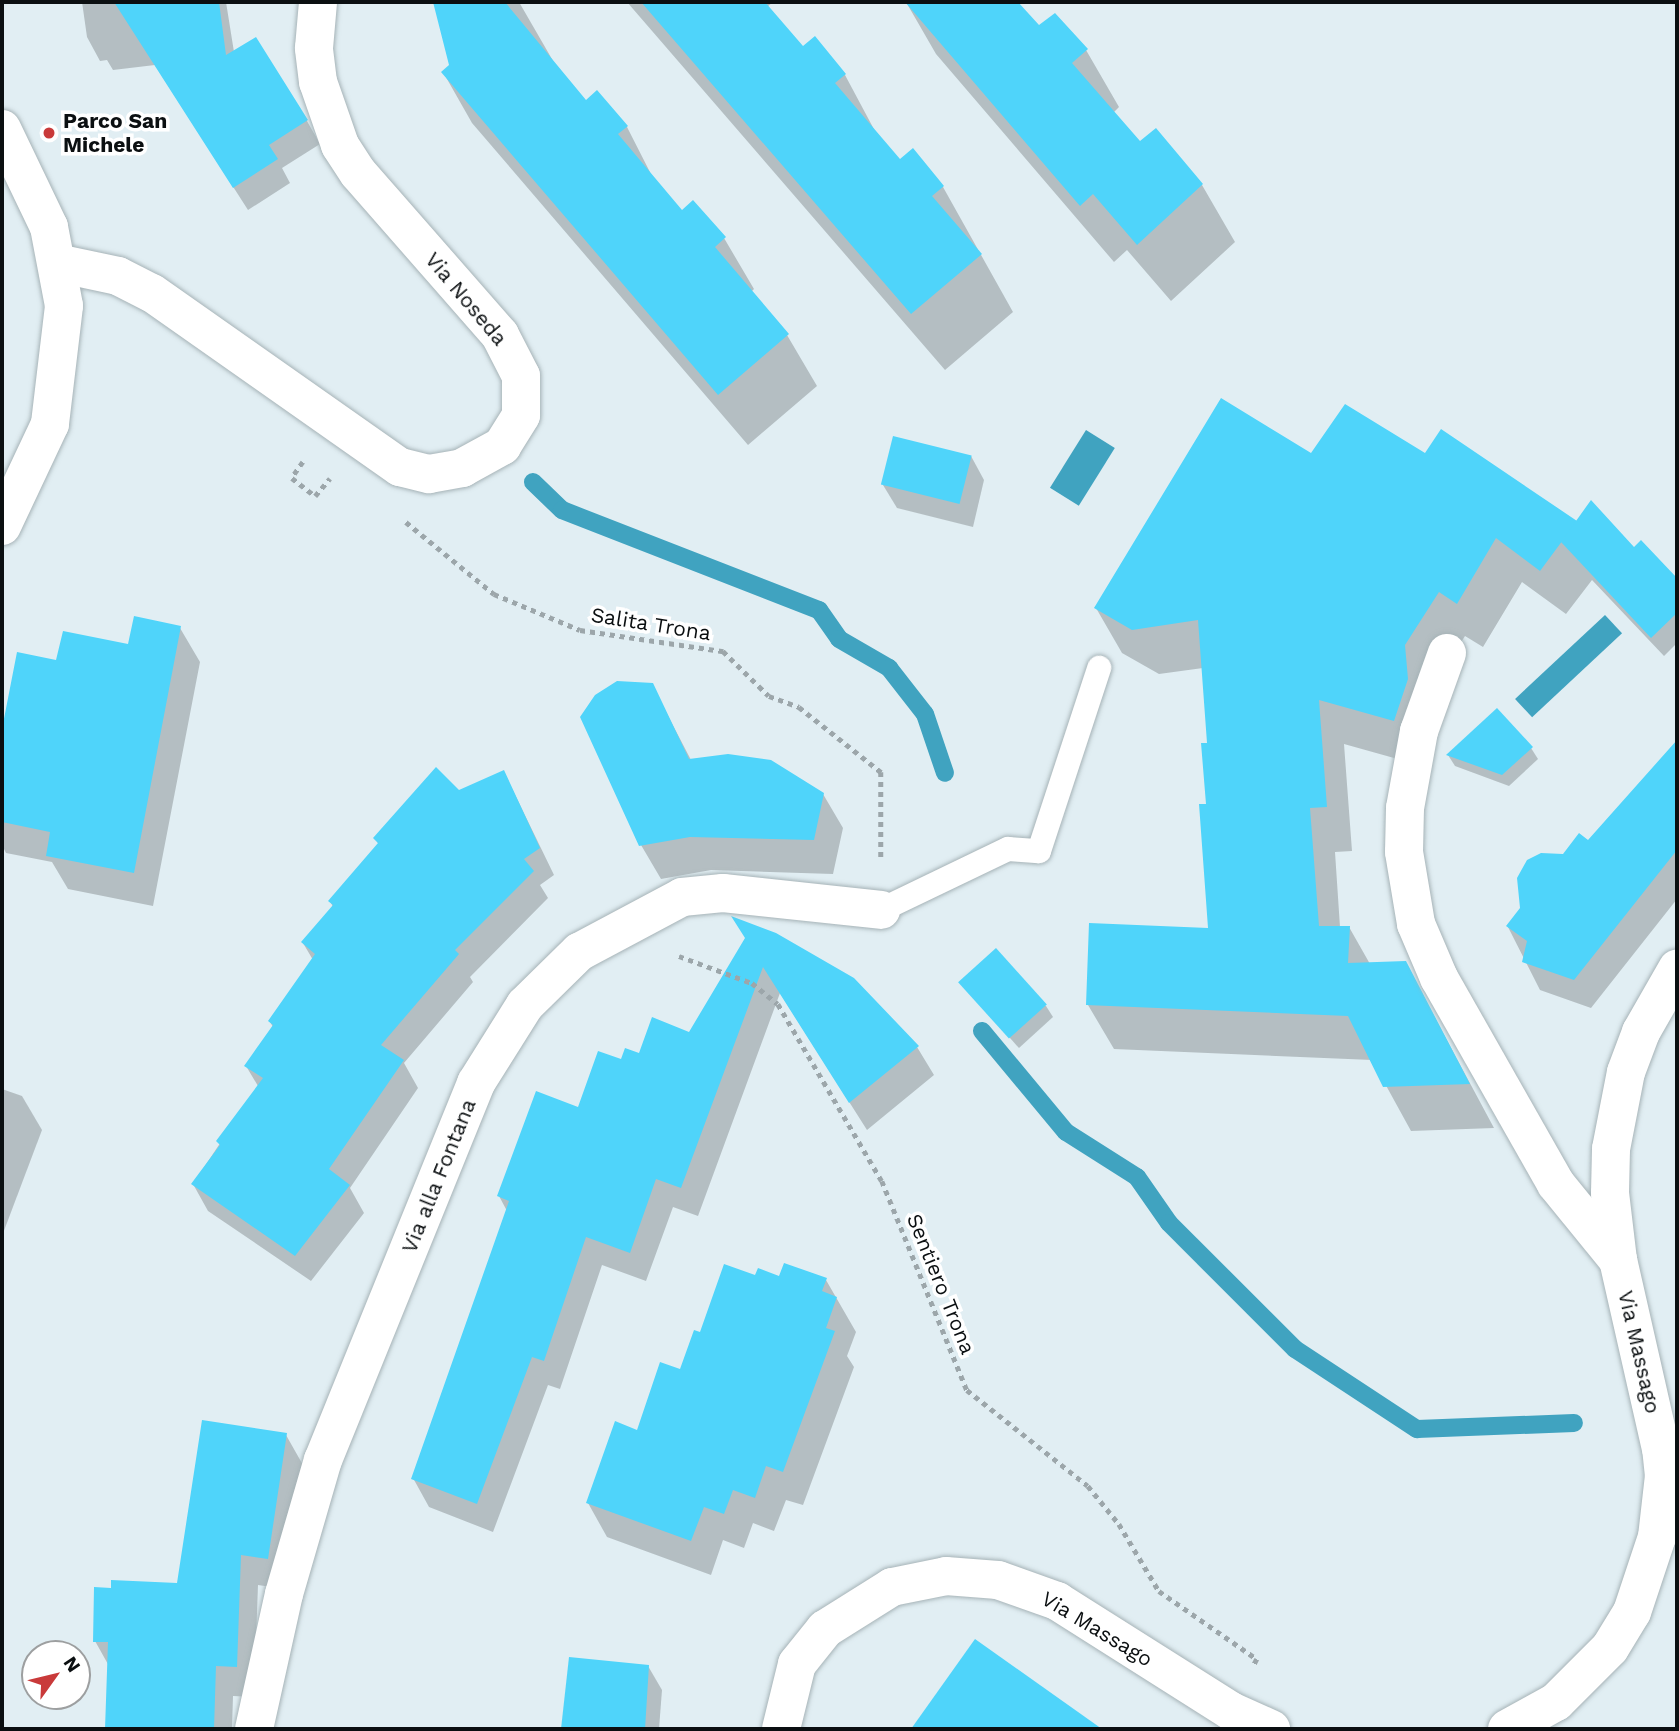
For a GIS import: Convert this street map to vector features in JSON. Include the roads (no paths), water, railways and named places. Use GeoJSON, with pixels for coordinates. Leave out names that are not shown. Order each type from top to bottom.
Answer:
{"type":"FeatureCollection","features":[{"type":"Feature","properties":{"kind":"street","name":"Via Noseda"},"geometry":{"type":"LineString","coordinates":[[57,263],[118,275],[152,293],[400,467],[429,474],[463,468],[502,446],[521,415],[521,376],[500,335],[358,173],[340,145],[318,82],[314,48],[318,2]]}},
{"type":"Feature","properties":{"kind":"street"},"geometry":{"type":"LineString","coordinates":[[2,129],[35,191],[57,263],[64,306],[50,424],[2,526]]}},
{"type":"Feature","properties":{"kind":"street"},"geometry":{"type":"LineString","coordinates":[[1447,653],[1419,731],[1405,808],[1404,852],[1416,924],[1439,978],[1556,1184],[1618,1260]]}},
{"type":"Feature","properties":{"kind":"street","name":"Via alla Fontana"},"geometry":{"type":"LineString","coordinates":[[254,1729],[284,1594],[323,1460],[477,1083],[499,1040],[525,1005],[579,952],[608,933],[682,897],[723,893],[881,910]]}},
{"type":"Feature","properties":{"kind":"street","name":"Via Massago"},"geometry":{"type":"LineString","coordinates":[[1507,1729],[1556,1702],[1610,1648],[1632,1612],[1657,1537],[1664,1476],[1661,1449],[1618,1260],[1610,1193],[1616,1113],[1641,1032],[1677,969]]}},
{"type":"Feature","properties":{"kind":"street","name":"Via Massago"},"geometry":{"type":"LineString","coordinates":[[781,1729],[797,1664],[825,1629],[892,1587],[946,1576],[999,1580],[1057,1601],[1231,1711],[1271,1729]]}},
{"type":"Feature","properties":{"kind":"lane"},"geometry":{"type":"LineString","coordinates":[[881,910],[1008,849],[1039,851],[1099,668]]}},
{"type":"Feature","properties":{"kind":"water"},"geometry":{"type":"Polygon","coordinates":[[[1086,430],[1115,448],[1079,506],[1050,488],[1086,430]]]}},
{"type":"Feature","properties":{"kind":"water"},"geometry":{"type":"Polygon","coordinates":[[[1605,615],[1622,633],[1532,717],[1515,699],[1605,615]]]}},
{"type":"Feature","properties":{"kind":"waterway"},"geometry":{"type":"LineString","coordinates":[[533,482],[562,510],[819,610],[839,639],[889,668],[925,714],[945,773]]}},
{"type":"Feature","properties":{"kind":"waterway"},"geometry":{"type":"LineString","coordinates":[[982,1031],[1066,1132],[1137,1177],[1169,1223],[1295,1349],[1417,1429],[1574,1423]]}},
{"type":"Feature","properties":{"kind":"place","name":"Parco San Michele"},"geometry":{"type":"Point","coordinates":[49,133]}}]}
